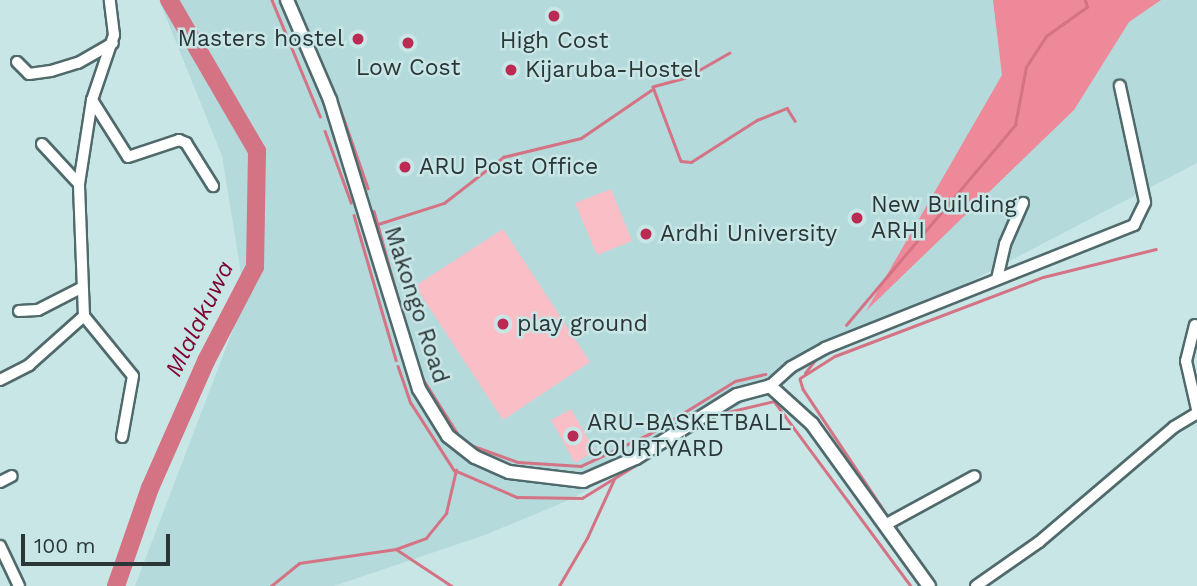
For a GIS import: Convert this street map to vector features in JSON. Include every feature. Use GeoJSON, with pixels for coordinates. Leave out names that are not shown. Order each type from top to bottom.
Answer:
{"type":"FeatureCollection","features":[{"type":"Feature","properties":{"kind":"street"},"geometry":{"type":"LineString","coordinates":[[110,0],[113,43],[92,100],[79,184],[81,288],[84,316],[133,376],[122,437]]}},
{"type":"Feature","properties":{"kind":"street","name":"Makongo Road"},"geometry":{"type":"LineString","coordinates":[[287,0],[330,100],[419,389],[448,436],[475,457],[509,472],[583,481],[629,462],[737,395],[770,386]]}},
{"type":"Feature","properties":{"kind":"street"},"geometry":{"type":"LineString","coordinates":[[17,62],[29,74],[51,71],[78,63],[113,43]]}},
{"type":"Feature","properties":{"kind":"street"},"geometry":{"type":"LineString","coordinates":[[929,586],[812,424],[770,386],[791,367],[825,348],[1127,229],[1140,219],[1145,202],[1120,86]]}},
{"type":"Feature","properties":{"kind":"street"},"geometry":{"type":"LineString","coordinates":[[92,100],[128,157],[180,140],[213,186]]}},
{"type":"Feature","properties":{"kind":"street"},"geometry":{"type":"LineString","coordinates":[[42,144],[79,184]]}},
{"type":"Feature","properties":{"kind":"street"},"geometry":{"type":"LineString","coordinates":[[997,279],[1005,244],[1023,203]]}},
{"type":"Feature","properties":{"kind":"street"},"geometry":{"type":"LineString","coordinates":[[19,311],[38,310],[81,288]]}},
{"type":"Feature","properties":{"kind":"street"},"geometry":{"type":"LineString","coordinates":[[0,380],[29,365],[84,316]]}},
{"type":"Feature","properties":{"kind":"street"},"geometry":{"type":"LineString","coordinates":[[976,586],[1039,542],[1197,411],[1186,361],[1195,325]]}},
{"type":"Feature","properties":{"kind":"street"},"geometry":{"type":"LineString","coordinates":[[885,525],[975,476]]}},
{"type":"Feature","properties":{"kind":"street"},"geometry":{"type":"LineString","coordinates":[[0,482],[12,477]]}},
{"type":"Feature","properties":{"kind":"street"},"geometry":{"type":"LineString","coordinates":[[0,546],[19,586]]}},
{"type":"Feature","properties":{"kind":"shaded area","name":"Ardhi University"},"geometry":{"type":"Polygon","coordinates":[[[159,0],[1197,0],[1197,163],[832,354],[569,500],[485,535],[334,586],[135,586],[245,298],[222,156],[159,0]]]}},
{"type":"Feature","properties":{"kind":"shaded area"},"geometry":{"type":"Polygon","coordinates":[[[993,0],[1161,0],[1129,22],[1074,110],[866,311],[1002,75],[993,0]]]}},
{"type":"Feature","properties":{"kind":"shaded area"},"geometry":{"type":"Polygon","coordinates":[[[611,189],[632,241],[597,255],[575,203],[611,189]]]}},
{"type":"Feature","properties":{"kind":"shaded area","name":"play ground"},"geometry":{"type":"Polygon","coordinates":[[[503,229],[590,362],[503,420],[415,286],[503,229]]]}},
{"type":"Feature","properties":{"kind":"shaded area","name":"ARU-BASKETBALL COURTYARD"},"geometry":{"type":"Polygon","coordinates":[[[571,409],[595,451],[575,463],[551,420],[571,409]]]}},
{"type":"Feature","properties":{"kind":"waterway","name":"Mlalakuwa"},"geometry":{"type":"LineString","coordinates":[[116,586],[150,488],[206,361],[255,267],[257,151],[169,0]]}},
{"type":"Feature","properties":{"kind":"waterway"},"geometry":{"type":"LineString","coordinates":[[272,0],[320,116]]}},
{"type":"Feature","properties":{"kind":"waterway"},"geometry":{"type":"LineString","coordinates":[[846,325],[1015,125],[1026,67],[1046,36],[1087,7],[1085,0]]}},
{"type":"Feature","properties":{"kind":"waterway"},"geometry":{"type":"LineString","coordinates":[[730,53],[686,78],[653,87],[681,161],[691,162],[757,120],[787,108],[795,121]]}},
{"type":"Feature","properties":{"kind":"waterway"},"geometry":{"type":"LineString","coordinates":[[378,224],[444,203],[503,157],[581,138],[651,90]]}},
{"type":"Feature","properties":{"kind":"waterway"},"geometry":{"type":"LineString","coordinates":[[340,108],[368,188]]}},
{"type":"Feature","properties":{"kind":"waterway"},"geometry":{"type":"LineString","coordinates":[[325,131],[351,202]]}},
{"type":"Feature","properties":{"kind":"waterway"},"geometry":{"type":"LineString","coordinates":[[374,211],[404,320]]}},
{"type":"Feature","properties":{"kind":"waterway"},"geometry":{"type":"LineString","coordinates":[[354,215],[396,360]]}},
{"type":"Feature","properties":{"kind":"waterway"},"geometry":{"type":"LineString","coordinates":[[800,378],[835,356],[1043,277],[1156,249]]}},
{"type":"Feature","properties":{"kind":"waterway"},"geometry":{"type":"LineString","coordinates":[[805,373],[816,359]]}},
{"type":"Feature","properties":{"kind":"waterway"},"geometry":{"type":"LineString","coordinates":[[398,366],[411,403],[454,470],[517,497],[582,498],[683,436]]}},
{"type":"Feature","properties":{"kind":"waterway"},"geometry":{"type":"LineString","coordinates":[[468,444],[518,462],[581,466],[649,434],[735,381],[765,374]]}},
{"type":"Feature","properties":{"kind":"waterway"},"geometry":{"type":"LineString","coordinates":[[421,376],[461,439]]}},
{"type":"Feature","properties":{"kind":"waterway"},"geometry":{"type":"LineString","coordinates":[[800,379],[803,389],[889,518]]}},
{"type":"Feature","properties":{"kind":"waterway"},"geometry":{"type":"LineString","coordinates":[[715,415],[774,401],[911,586]]}},
{"type":"Feature","properties":{"kind":"waterway"},"geometry":{"type":"LineString","coordinates":[[396,549],[426,538],[446,513],[456,470]]}},
{"type":"Feature","properties":{"kind":"waterway"},"geometry":{"type":"LineString","coordinates":[[559,586],[587,538],[614,479]]}},
{"type":"Feature","properties":{"kind":"waterway"},"geometry":{"type":"LineString","coordinates":[[893,523],[923,567]]}},
{"type":"Feature","properties":{"kind":"waterway"},"geometry":{"type":"LineString","coordinates":[[271,586],[299,563],[396,549],[452,586]]}},
{"type":"Feature","properties":{"kind":"place","name":"High Cost"},"geometry":{"type":"Point","coordinates":[554,16]}},
{"type":"Feature","properties":{"kind":"place","name":"Masters hostel"},"geometry":{"type":"Point","coordinates":[358,39]}},
{"type":"Feature","properties":{"kind":"place","name":"Low Cost"},"geometry":{"type":"Point","coordinates":[408,43]}},
{"type":"Feature","properties":{"kind":"place","name":"Kijaruba-Hostel"},"geometry":{"type":"Point","coordinates":[511,70]}},
{"type":"Feature","properties":{"kind":"place","name":"ARU Post Office"},"geometry":{"type":"Point","coordinates":[405,167]}},
{"type":"Feature","properties":{"kind":"place","name":"New Building ARHI"},"geometry":{"type":"Point","coordinates":[857,218]}},
{"type":"Feature","properties":{"kind":"place","name":"Ardhi University"},"geometry":{"type":"Point","coordinates":[646,234]}},
{"type":"Feature","properties":{"kind":"place","name":"play ground"},"geometry":{"type":"Point","coordinates":[503,324]}},
{"type":"Feature","properties":{"kind":"place","name":"ARU-BASKETBALL COURTYARD"},"geometry":{"type":"Point","coordinates":[573,436]}}]}
